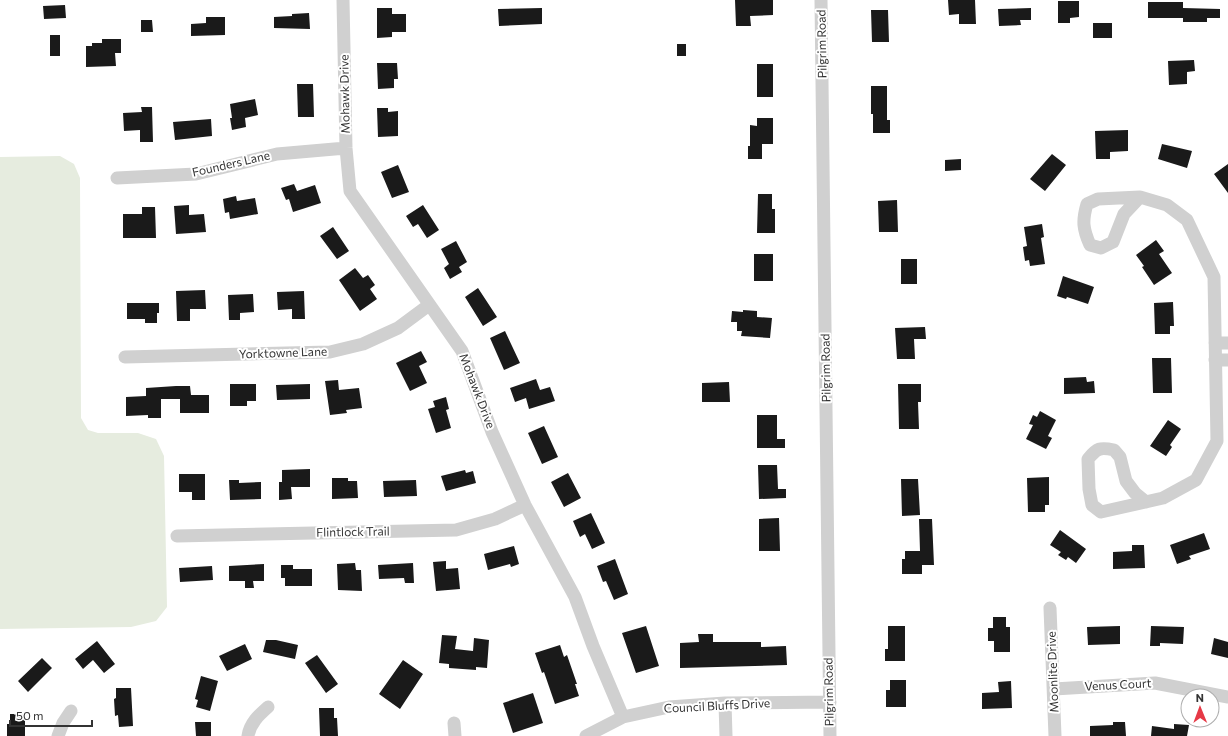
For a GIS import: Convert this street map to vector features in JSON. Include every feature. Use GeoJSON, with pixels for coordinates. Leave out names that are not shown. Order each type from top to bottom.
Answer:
{"type":"FeatureCollection","features":[{"type":"Feature","properties":{"kind":"street","name":"Mohawk Drive"},"geometry":{"type":"LineString","coordinates":[[343,0],[346,148],[350,191],[462,351],[492,432],[524,505],[575,597],[593,646],[623,717]]}},
{"type":"Feature","properties":{"kind":"street","name":"Pilgrim Road"},"geometry":{"type":"LineString","coordinates":[[821,0],[830,736]]}},
{"type":"Feature","properties":{"kind":"street","name":"Founders Lane"},"geometry":{"type":"LineString","coordinates":[[117,178],[196,174],[277,154],[346,148]]}},
{"type":"Feature","properties":{"kind":"street"},"geometry":{"type":"LineString","coordinates":[[1140,197],[1124,214],[1113,242],[1101,248],[1090,245],[1084,231],[1084,216],[1087,204],[1098,199],[1140,197],[1167,205],[1187,220],[1214,277],[1222,343],[1217,441],[1196,480],[1163,498],[1146,502],[1101,512],[1092,505],[1088,459],[1094,451],[1104,448],[1114,450],[1120,458],[1126,481],[1135,493],[1146,502]]}},
{"type":"Feature","properties":{"kind":"street","name":"Yorktowne Lane"},"geometry":{"type":"LineString","coordinates":[[125,357],[330,352],[362,344],[398,328],[430,305]]}},
{"type":"Feature","properties":{"kind":"street","name":"Flintlock Trail"},"geometry":{"type":"LineString","coordinates":[[177,536],[456,530],[495,519],[524,505]]}},
{"type":"Feature","properties":{"kind":"street","name":"Moonlite Drive"},"geometry":{"type":"LineString","coordinates":[[1050,608],[1055,736]]}},
{"type":"Feature","properties":{"kind":"street","name":"Venus Court"},"geometry":{"type":"LineString","coordinates":[[1054,689],[1155,683],[1228,696]]}},
{"type":"Feature","properties":{"kind":"street","name":"Council Bluffs Drive"},"geometry":{"type":"LineString","coordinates":[[586,736],[623,717],[669,707],[725,704],[830,702]]}},
{"type":"Feature","properties":{"kind":"street"},"geometry":{"type":"LineString","coordinates":[[725,704],[726,736]]}},
{"type":"Feature","properties":{"kind":"street"},"geometry":{"type":"LineString","coordinates":[[248,736],[253,722],[268,707]]}},
{"type":"Feature","properties":{"kind":"street"},"geometry":{"type":"LineString","coordinates":[[58,736],[63,723],[71,710]]}},
{"type":"Feature","properties":{"kind":"shaded area"},"geometry":{"type":"Polygon","coordinates":[[[60,156],[74,164],[80,178],[81,418],[88,430],[98,433],[138,433],[156,439],[164,456],[167,607],[156,621],[131,627],[0,629],[0,157],[60,156]]]}},
{"type":"Feature","properties":{"kind":"building"},"geometry":{"type":"Polygon","coordinates":[[[735,0],[773,0],[773,15],[750,16],[751,26],[736,26],[735,0]]]}},
{"type":"Feature","properties":{"kind":"building"},"geometry":{"type":"Polygon","coordinates":[[[948,0],[975,0],[976,24],[959,24],[959,14],[949,15],[948,0]]]}},
{"type":"Feature","properties":{"kind":"building"},"geometry":{"type":"Polygon","coordinates":[[[1058,1],[1079,1],[1079,17],[1070,18],[1070,23],[1058,23],[1058,1]]]}},
{"type":"Feature","properties":{"kind":"building"},"geometry":{"type":"Polygon","coordinates":[[[1148,2],[1183,2],[1183,8],[1220,9],[1220,18],[1207,18],[1207,22],[1183,22],[1183,18],[1148,18],[1148,2]]]}},
{"type":"Feature","properties":{"kind":"building"},"geometry":{"type":"Polygon","coordinates":[[[65,5],[66,18],[44,19],[43,6],[65,5]]]}},
{"type":"Feature","properties":{"kind":"building"},"geometry":{"type":"Polygon","coordinates":[[[377,8],[392,8],[392,14],[406,14],[406,32],[392,32],[392,37],[377,38],[377,8]]]}},
{"type":"Feature","properties":{"kind":"building"},"geometry":{"type":"Polygon","coordinates":[[[542,8],[542,24],[499,26],[498,9],[542,8]]]}},
{"type":"Feature","properties":{"kind":"building"},"geometry":{"type":"Polygon","coordinates":[[[1031,8],[1031,20],[1020,20],[1021,25],[999,26],[998,9],[1031,8]]]}},
{"type":"Feature","properties":{"kind":"building"},"geometry":{"type":"Polygon","coordinates":[[[871,10],[888,10],[889,42],[872,42],[871,10]]]}},
{"type":"Feature","properties":{"kind":"building"},"geometry":{"type":"Polygon","coordinates":[[[309,13],[310,29],[274,28],[274,17],[309,13]]]}},
{"type":"Feature","properties":{"kind":"building"},"geometry":{"type":"Polygon","coordinates":[[[206,17],[225,17],[225,35],[191,36],[191,24],[206,23],[206,17]]]}},
{"type":"Feature","properties":{"kind":"building"},"geometry":{"type":"Polygon","coordinates":[[[141,20],[152,20],[153,32],[141,32],[141,20]]]}},
{"type":"Feature","properties":{"kind":"building"},"geometry":{"type":"Polygon","coordinates":[[[1093,23],[1112,23],[1112,38],[1093,38],[1093,23]]]}},
{"type":"Feature","properties":{"kind":"building"},"geometry":{"type":"Polygon","coordinates":[[[50,35],[60,35],[60,56],[50,56],[50,35]]]}},
{"type":"Feature","properties":{"kind":"building"},"geometry":{"type":"Polygon","coordinates":[[[102,39],[121,39],[121,53],[115,53],[116,66],[86,67],[86,46],[92,46],[92,43],[102,43],[102,39]]]}},
{"type":"Feature","properties":{"kind":"building"},"geometry":{"type":"Polygon","coordinates":[[[677,44],[686,44],[686,56],[677,56],[677,44]]]}},
{"type":"Feature","properties":{"kind":"building"},"geometry":{"type":"Polygon","coordinates":[[[1194,60],[1195,71],[1187,72],[1187,84],[1169,85],[1168,61],[1194,60]]]}},
{"type":"Feature","properties":{"kind":"building"},"geometry":{"type":"Polygon","coordinates":[[[377,63],[397,63],[398,79],[394,79],[394,88],[378,89],[377,63]]]}},
{"type":"Feature","properties":{"kind":"building"},"geometry":{"type":"Polygon","coordinates":[[[757,64],[773,64],[773,97],[757,97],[757,64]]]}},
{"type":"Feature","properties":{"kind":"building"},"geometry":{"type":"Polygon","coordinates":[[[297,84],[313,84],[314,117],[298,117],[297,84]]]}},
{"type":"Feature","properties":{"kind":"building"},"geometry":{"type":"Polygon","coordinates":[[[871,86],[887,86],[887,120],[890,120],[890,133],[873,133],[871,86]]]}},
{"type":"Feature","properties":{"kind":"building"},"geometry":{"type":"Polygon","coordinates":[[[255,99],[258,115],[245,118],[246,127],[232,130],[230,104],[255,99]]]}},
{"type":"Feature","properties":{"kind":"building"},"geometry":{"type":"Polygon","coordinates":[[[141,107],[152,107],[153,142],[140,142],[140,130],[124,131],[123,113],[142,112],[141,107]]]}},
{"type":"Feature","properties":{"kind":"building"},"geometry":{"type":"Polygon","coordinates":[[[377,108],[388,108],[388,112],[398,111],[398,136],[378,137],[377,108]]]}},
{"type":"Feature","properties":{"kind":"building"},"geometry":{"type":"Polygon","coordinates":[[[757,118],[773,118],[773,144],[762,144],[762,159],[748,159],[748,146],[750,146],[750,125],[757,126],[757,118]]]}},
{"type":"Feature","properties":{"kind":"building"},"geometry":{"type":"Polygon","coordinates":[[[211,119],[212,136],[175,140],[173,122],[211,119]]]}},
{"type":"Feature","properties":{"kind":"building"},"geometry":{"type":"Polygon","coordinates":[[[1128,130],[1128,151],[1110,152],[1110,159],[1096,159],[1095,131],[1128,130]]]}},
{"type":"Feature","properties":{"kind":"building"},"geometry":{"type":"Polygon","coordinates":[[[1162,144],[1192,151],[1187,168],[1158,159],[1162,144]]]}},
{"type":"Feature","properties":{"kind":"building"},"geometry":{"type":"Polygon","coordinates":[[[1052,154],[1066,165],[1045,191],[1030,179],[1052,154]]]}},
{"type":"Feature","properties":{"kind":"building"},"geometry":{"type":"Polygon","coordinates":[[[961,159],[961,170],[945,171],[945,160],[961,159]]]}},
{"type":"Feature","properties":{"kind":"building"},"geometry":{"type":"Polygon","coordinates":[[[1228,164],[1228,193],[1214,174],[1228,164]]]}},
{"type":"Feature","properties":{"kind":"building"},"geometry":{"type":"Polygon","coordinates":[[[398,165],[409,192],[392,198],[381,172],[398,165]]]}},
{"type":"Feature","properties":{"kind":"building"},"geometry":{"type":"Polygon","coordinates":[[[294,184],[297,191],[315,185],[321,203],[293,212],[289,199],[286,200],[281,188],[294,184]]]}},
{"type":"Feature","properties":{"kind":"building"},"geometry":{"type":"Polygon","coordinates":[[[758,194],[772,194],[772,209],[775,209],[775,233],[757,233],[758,194]]]}},
{"type":"Feature","properties":{"kind":"building"},"geometry":{"type":"Polygon","coordinates":[[[236,196],[237,201],[255,198],[258,214],[230,219],[229,212],[225,213],[223,199],[236,196]]]}},
{"type":"Feature","properties":{"kind":"building"},"geometry":{"type":"Polygon","coordinates":[[[897,200],[898,232],[879,232],[878,201],[897,200]]]}},
{"type":"Feature","properties":{"kind":"building"},"geometry":{"type":"Polygon","coordinates":[[[189,205],[189,215],[204,214],[206,232],[176,234],[174,206],[189,205]]]}},
{"type":"Feature","properties":{"kind":"building"},"geometry":{"type":"Polygon","coordinates":[[[423,205],[439,230],[427,238],[418,224],[413,227],[406,216],[423,205]]]}},
{"type":"Feature","properties":{"kind":"building"},"geometry":{"type":"Polygon","coordinates":[[[142,207],[155,207],[156,238],[123,238],[123,214],[142,214],[142,207]]]}},
{"type":"Feature","properties":{"kind":"building"},"geometry":{"type":"Polygon","coordinates":[[[1042,224],[1044,237],[1041,238],[1045,264],[1030,266],[1029,260],[1025,261],[1023,247],[1027,246],[1024,227],[1042,224]]]}},
{"type":"Feature","properties":{"kind":"building"},"geometry":{"type":"Polygon","coordinates":[[[333,227],[349,251],[337,259],[320,236],[333,227]]]}},
{"type":"Feature","properties":{"kind":"building"},"geometry":{"type":"Polygon","coordinates":[[[1156,240],[1164,251],[1159,254],[1172,273],[1154,285],[1142,267],[1144,266],[1136,255],[1156,240]]]}},
{"type":"Feature","properties":{"kind":"building"},"geometry":{"type":"Polygon","coordinates":[[[456,241],[467,262],[459,267],[462,272],[450,279],[444,268],[449,264],[441,249],[456,241]]]}},
{"type":"Feature","properties":{"kind":"building"},"geometry":{"type":"Polygon","coordinates":[[[754,254],[773,254],[773,281],[754,281],[754,254]]]}},
{"type":"Feature","properties":{"kind":"building"},"geometry":{"type":"Polygon","coordinates":[[[901,259],[917,259],[917,284],[901,284],[901,259]]]}},
{"type":"Feature","properties":{"kind":"building"},"geometry":{"type":"Polygon","coordinates":[[[355,268],[363,278],[368,275],[375,285],[370,289],[377,299],[360,311],[339,280],[355,268]]]}},
{"type":"Feature","properties":{"kind":"building"},"geometry":{"type":"Polygon","coordinates":[[[1063,276],[1094,287],[1088,304],[1067,297],[1066,299],[1057,296],[1063,276]]]}},
{"type":"Feature","properties":{"kind":"building"},"geometry":{"type":"Polygon","coordinates":[[[478,288],[497,317],[483,326],[465,297],[478,288]]]}},
{"type":"Feature","properties":{"kind":"building"},"geometry":{"type":"Polygon","coordinates":[[[205,290],[206,309],[190,309],[190,321],[177,321],[176,291],[205,290]]]}},
{"type":"Feature","properties":{"kind":"building"},"geometry":{"type":"Polygon","coordinates":[[[304,291],[305,319],[292,319],[292,309],[278,310],[277,292],[304,291]]]}},
{"type":"Feature","properties":{"kind":"building"},"geometry":{"type":"Polygon","coordinates":[[[253,294],[254,312],[240,313],[240,320],[229,320],[228,295],[253,294]]]}},
{"type":"Feature","properties":{"kind":"building"},"geometry":{"type":"Polygon","coordinates":[[[1173,302],[1174,326],[1170,326],[1170,334],[1155,334],[1154,303],[1173,302]]]}},
{"type":"Feature","properties":{"kind":"building"},"geometry":{"type":"Polygon","coordinates":[[[127,303],[159,303],[157,323],[145,323],[145,319],[127,319],[127,303]]]}},
{"type":"Feature","properties":{"kind":"building"},"geometry":{"type":"Polygon","coordinates":[[[743,310],[757,311],[757,317],[772,318],[770,338],[741,336],[742,331],[737,331],[737,322],[731,322],[732,311],[743,312],[743,310]]]}},
{"type":"Feature","properties":{"kind":"building"},"geometry":{"type":"Polygon","coordinates":[[[925,327],[926,339],[914,339],[915,359],[897,359],[895,328],[925,327]]]}},
{"type":"Feature","properties":{"kind":"building"},"geometry":{"type":"Polygon","coordinates":[[[505,331],[520,363],[504,370],[490,338],[505,331]]]}},
{"type":"Feature","properties":{"kind":"building"},"geometry":{"type":"Polygon","coordinates":[[[421,351],[427,362],[419,366],[427,383],[410,391],[396,363],[421,351]]]}},
{"type":"Feature","properties":{"kind":"building"},"geometry":{"type":"Polygon","coordinates":[[[1152,358],[1171,358],[1172,393],[1153,393],[1152,358]]]}},
{"type":"Feature","properties":{"kind":"building"},"geometry":{"type":"Polygon","coordinates":[[[1086,377],[1087,382],[1094,381],[1095,393],[1064,394],[1064,378],[1086,377]]]}},
{"type":"Feature","properties":{"kind":"building"},"geometry":{"type":"Polygon","coordinates":[[[536,379],[540,390],[550,387],[555,401],[529,409],[526,398],[515,402],[510,388],[536,379]]]}},
{"type":"Feature","properties":{"kind":"building"},"geometry":{"type":"Polygon","coordinates":[[[338,380],[339,390],[359,388],[362,408],[346,410],[347,413],[330,415],[325,381],[338,380]]]}},
{"type":"Feature","properties":{"kind":"building"},"geometry":{"type":"Polygon","coordinates":[[[729,382],[730,402],[702,402],[702,383],[729,382]]]}},
{"type":"Feature","properties":{"kind":"building"},"geometry":{"type":"Polygon","coordinates":[[[230,384],[256,384],[256,401],[247,401],[247,406],[230,406],[230,384]]]}},
{"type":"Feature","properties":{"kind":"building"},"geometry":{"type":"Polygon","coordinates":[[[310,384],[310,399],[277,400],[276,385],[310,384]]]}},
{"type":"Feature","properties":{"kind":"building"},"geometry":{"type":"Polygon","coordinates":[[[898,384],[921,384],[921,402],[918,402],[919,429],[899,429],[898,384]]]}},
{"type":"Feature","properties":{"kind":"building"},"geometry":{"type":"Polygon","coordinates":[[[190,386],[191,395],[209,395],[209,413],[180,413],[180,399],[161,399],[161,418],[148,418],[148,415],[126,416],[126,397],[146,396],[146,388],[190,386]]]}},
{"type":"Feature","properties":{"kind":"building"},"geometry":{"type":"Polygon","coordinates":[[[446,397],[449,409],[446,410],[451,428],[436,433],[428,409],[435,407],[433,401],[446,397]]]}},
{"type":"Feature","properties":{"kind":"building"},"geometry":{"type":"Polygon","coordinates":[[[1040,411],[1056,420],[1048,436],[1052,438],[1046,449],[1026,439],[1033,425],[1029,424],[1033,415],[1037,417],[1040,411]]]}},
{"type":"Feature","properties":{"kind":"building"},"geometry":{"type":"Polygon","coordinates":[[[757,415],[777,415],[777,439],[785,439],[785,448],[757,448],[757,415]]]}},
{"type":"Feature","properties":{"kind":"building"},"geometry":{"type":"Polygon","coordinates":[[[1168,420],[1181,429],[1170,445],[1172,447],[1166,456],[1150,446],[1168,420]]]}},
{"type":"Feature","properties":{"kind":"building"},"geometry":{"type":"Polygon","coordinates":[[[544,426],[558,457],[542,464],[528,433],[544,426]]]}},
{"type":"Feature","properties":{"kind":"building"},"geometry":{"type":"Polygon","coordinates":[[[758,465],[777,465],[778,489],[786,489],[786,498],[759,499],[758,465]]]}},
{"type":"Feature","properties":{"kind":"building"},"geometry":{"type":"Polygon","coordinates":[[[310,469],[310,487],[291,487],[292,499],[279,500],[279,482],[282,482],[282,470],[310,469]]]}},
{"type":"Feature","properties":{"kind":"building"},"geometry":{"type":"Polygon","coordinates":[[[465,470],[466,473],[473,471],[476,483],[446,491],[441,476],[465,470]]]}},
{"type":"Feature","properties":{"kind":"building"},"geometry":{"type":"Polygon","coordinates":[[[568,473],[581,498],[564,507],[551,482],[568,473]]]}},
{"type":"Feature","properties":{"kind":"building"},"geometry":{"type":"Polygon","coordinates":[[[179,474],[205,474],[205,500],[192,500],[192,492],[179,492],[179,474]]]}},
{"type":"Feature","properties":{"kind":"building"},"geometry":{"type":"Polygon","coordinates":[[[1049,477],[1049,505],[1045,505],[1045,512],[1028,512],[1027,478],[1049,477]]]}},
{"type":"Feature","properties":{"kind":"building"},"geometry":{"type":"Polygon","coordinates":[[[332,478],[348,478],[348,481],[357,481],[358,498],[332,499],[332,478]]]}},
{"type":"Feature","properties":{"kind":"building"},"geometry":{"type":"Polygon","coordinates":[[[901,479],[918,479],[920,515],[902,516],[901,479]]]}},
{"type":"Feature","properties":{"kind":"building"},"geometry":{"type":"Polygon","coordinates":[[[229,480],[239,480],[239,483],[261,482],[261,499],[230,500],[229,480]]]}},
{"type":"Feature","properties":{"kind":"building"},"geometry":{"type":"Polygon","coordinates":[[[416,480],[417,496],[384,497],[383,481],[416,480]]]}},
{"type":"Feature","properties":{"kind":"building"},"geometry":{"type":"Polygon","coordinates":[[[591,513],[605,543],[592,549],[585,534],[580,537],[573,521],[591,513]]]}},
{"type":"Feature","properties":{"kind":"building"},"geometry":{"type":"Polygon","coordinates":[[[779,518],[780,551],[759,551],[759,519],[779,518]]]}},
{"type":"Feature","properties":{"kind":"building"},"geometry":{"type":"Polygon","coordinates":[[[919,519],[932,519],[934,565],[922,565],[922,574],[902,574],[902,559],[905,559],[905,551],[920,551],[919,519]]]}},
{"type":"Feature","properties":{"kind":"building"},"geometry":{"type":"Polygon","coordinates":[[[1060,530],[1086,549],[1076,563],[1068,557],[1066,560],[1058,555],[1061,552],[1050,545],[1060,530]]]}},
{"type":"Feature","properties":{"kind":"building"},"geometry":{"type":"Polygon","coordinates":[[[1204,533],[1210,549],[1189,556],[1191,559],[1177,564],[1170,545],[1204,533]]]}},
{"type":"Feature","properties":{"kind":"building"},"geometry":{"type":"Polygon","coordinates":[[[1132,545],[1144,545],[1145,568],[1113,569],[1113,552],[1132,551],[1132,545]]]}},
{"type":"Feature","properties":{"kind":"building"},"geometry":{"type":"Polygon","coordinates":[[[514,546],[519,564],[511,567],[510,564],[488,570],[484,554],[514,546]]]}},
{"type":"Feature","properties":{"kind":"building"},"geometry":{"type":"Polygon","coordinates":[[[615,559],[628,594],[614,600],[606,581],[603,582],[597,566],[615,559]]]}},
{"type":"Feature","properties":{"kind":"building"},"geometry":{"type":"Polygon","coordinates":[[[446,561],[446,569],[458,568],[460,589],[436,591],[433,562],[446,561]]]}},
{"type":"Feature","properties":{"kind":"building"},"geometry":{"type":"Polygon","coordinates":[[[355,563],[356,570],[361,570],[362,591],[338,590],[337,564],[355,563]]]}},
{"type":"Feature","properties":{"kind":"building"},"geometry":{"type":"Polygon","coordinates":[[[413,563],[414,583],[405,583],[404,578],[379,579],[378,565],[413,563]]]}},
{"type":"Feature","properties":{"kind":"building"},"geometry":{"type":"Polygon","coordinates":[[[264,564],[264,581],[253,581],[254,588],[245,588],[245,581],[229,581],[229,566],[264,564]]]}},
{"type":"Feature","properties":{"kind":"building"},"geometry":{"type":"Polygon","coordinates":[[[281,565],[293,565],[293,569],[312,569],[312,586],[285,586],[285,578],[281,578],[281,565]]]}},
{"type":"Feature","properties":{"kind":"building"},"geometry":{"type":"Polygon","coordinates":[[[212,566],[213,580],[180,582],[179,568],[212,566]]]}},
{"type":"Feature","properties":{"kind":"building"},"geometry":{"type":"Polygon","coordinates":[[[993,617],[1006,617],[1006,627],[1010,627],[1010,652],[994,652],[994,641],[988,641],[988,628],[993,628],[993,617]]]}},
{"type":"Feature","properties":{"kind":"building"},"geometry":{"type":"Polygon","coordinates":[[[646,626],[659,666],[636,673],[622,633],[646,626]]]}},
{"type":"Feature","properties":{"kind":"building"},"geometry":{"type":"Polygon","coordinates":[[[888,626],[905,626],[905,661],[885,661],[885,649],[888,649],[888,626]]]}},
{"type":"Feature","properties":{"kind":"building"},"geometry":{"type":"Polygon","coordinates":[[[1120,626],[1120,644],[1088,645],[1087,627],[1120,626]]]}},
{"type":"Feature","properties":{"kind":"building"},"geometry":{"type":"Polygon","coordinates":[[[1151,626],[1184,627],[1183,644],[1160,643],[1160,646],[1150,646],[1151,626]]]}},
{"type":"Feature","properties":{"kind":"building"},"geometry":{"type":"Polygon","coordinates":[[[698,634],[713,634],[713,642],[761,642],[761,647],[786,646],[787,665],[680,668],[680,643],[699,642],[698,634]]]}},
{"type":"Feature","properties":{"kind":"building"},"geometry":{"type":"Polygon","coordinates":[[[442,635],[457,636],[455,649],[473,651],[474,638],[489,640],[487,668],[476,667],[476,670],[449,668],[449,664],[439,663],[442,635]]]}},
{"type":"Feature","properties":{"kind":"building"},"geometry":{"type":"Polygon","coordinates":[[[1214,638],[1228,642],[1228,658],[1211,654],[1214,638]]]}},
{"type":"Feature","properties":{"kind":"building"},"geometry":{"type":"Polygon","coordinates":[[[266,640],[276,640],[298,645],[295,659],[263,652],[266,640]]]}},
{"type":"Feature","properties":{"kind":"building"},"geometry":{"type":"Polygon","coordinates":[[[97,641],[115,664],[104,673],[93,660],[83,669],[75,659],[97,641]]]}},
{"type":"Feature","properties":{"kind":"building"},"geometry":{"type":"Polygon","coordinates":[[[245,644],[252,659],[227,671],[219,656],[245,644]]]}},
{"type":"Feature","properties":{"kind":"building"},"geometry":{"type":"Polygon","coordinates":[[[560,645],[564,657],[567,655],[577,684],[575,684],[579,696],[555,704],[544,672],[542,673],[535,653],[560,645]]]}},
{"type":"Feature","properties":{"kind":"building"},"geometry":{"type":"Polygon","coordinates":[[[317,655],[338,684],[326,693],[305,663],[317,655]]]}},
{"type":"Feature","properties":{"kind":"building"},"geometry":{"type":"Polygon","coordinates":[[[42,658],[52,668],[28,692],[18,681],[42,658]]]}},
{"type":"Feature","properties":{"kind":"building"},"geometry":{"type":"Polygon","coordinates":[[[403,660],[423,674],[400,709],[379,694],[403,660]]]}},
{"type":"Feature","properties":{"kind":"building"},"geometry":{"type":"Polygon","coordinates":[[[201,676],[218,681],[210,711],[196,707],[198,700],[195,699],[201,676]]]}},
{"type":"Feature","properties":{"kind":"building"},"geometry":{"type":"Polygon","coordinates":[[[890,680],[906,680],[906,707],[886,707],[886,690],[890,690],[890,680]]]}},
{"type":"Feature","properties":{"kind":"building"},"geometry":{"type":"Polygon","coordinates":[[[1011,681],[1012,708],[982,709],[982,693],[999,692],[998,682],[1011,681]]]}},
{"type":"Feature","properties":{"kind":"building"},"geometry":{"type":"Polygon","coordinates":[[[116,688],[131,688],[133,726],[119,727],[118,715],[115,716],[114,699],[116,698],[116,688]]]}},
{"type":"Feature","properties":{"kind":"building"},"geometry":{"type":"Polygon","coordinates":[[[533,693],[543,723],[513,733],[503,703],[533,693]]]}},
{"type":"Feature","properties":{"kind":"building"},"geometry":{"type":"Polygon","coordinates":[[[319,708],[334,708],[334,718],[337,718],[338,736],[320,736],[319,708]]]}},
{"type":"Feature","properties":{"kind":"building"},"geometry":{"type":"Polygon","coordinates":[[[10,714],[25,714],[25,736],[7,736],[7,724],[10,724],[10,714]]]}},
{"type":"Feature","properties":{"kind":"building"},"geometry":{"type":"Polygon","coordinates":[[[195,722],[211,722],[211,736],[196,736],[195,722]]]}},
{"type":"Feature","properties":{"kind":"building"},"geometry":{"type":"Polygon","coordinates":[[[1113,722],[1125,722],[1126,736],[1090,736],[1090,726],[1113,725],[1113,722]]]}},
{"type":"Feature","properties":{"kind":"building"},"geometry":{"type":"Polygon","coordinates":[[[1174,724],[1180,724],[1180,728],[1188,728],[1187,736],[1151,736],[1152,726],[1174,729],[1174,724]]]}}]}
